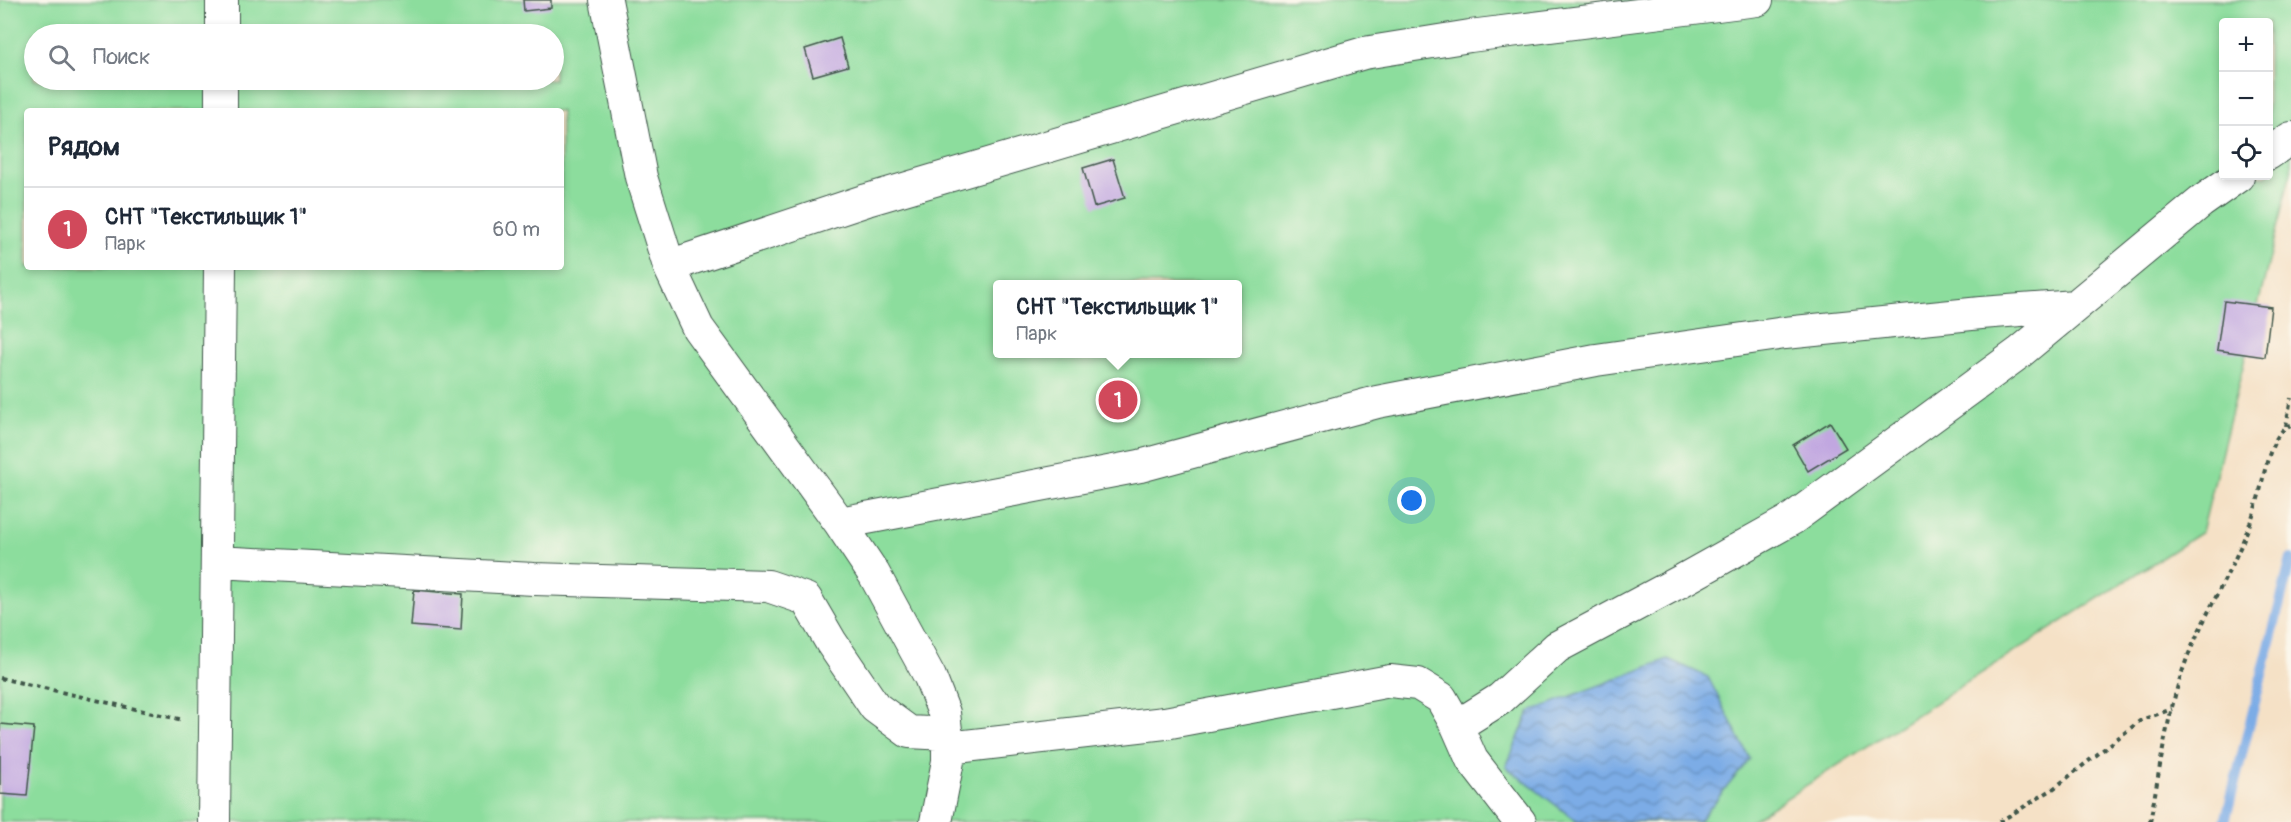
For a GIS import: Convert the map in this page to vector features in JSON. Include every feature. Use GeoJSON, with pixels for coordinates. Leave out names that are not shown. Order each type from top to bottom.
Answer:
{"type":"FeatureCollection","features":[{"type":"Feature","properties":{"kind":"lane"},"geometry":{"type":"LineString","coordinates":[[222,0],[222,24]]}},
{"type":"Feature","properties":{"kind":"lane"},"geometry":{"type":"LineString","coordinates":[[606,0],[640,177],[669,266],[698,328],[840,523],[874,574],[930,677],[944,713],[948,741],[948,761],[936,822]]}},
{"type":"Feature","properties":{"kind":"lane"},"geometry":{"type":"LineString","coordinates":[[669,266],[867,200],[1364,53],[1470,36],[1757,0]]}},
{"type":"Feature","properties":{"kind":"lane"},"geometry":{"type":"LineString","coordinates":[[221,90],[221,108]]}},
{"type":"Feature","properties":{"kind":"lane"},"geometry":{"type":"LineString","coordinates":[[2273,151],[2291,138]]}},
{"type":"Feature","properties":{"kind":"lane"},"geometry":{"type":"LineString","coordinates":[[1458,726],[1500,699],[1557,647],[1682,581],[1792,519],[2019,353],[2201,202],[2232,180]]}},
{"type":"Feature","properties":{"kind":"lane"},"geometry":{"type":"LineString","coordinates":[[214,822],[220,270]]}},
{"type":"Feature","properties":{"kind":"lane"},"geometry":{"type":"LineString","coordinates":[[840,523],[1140,466],[1377,402],[1596,360],[1785,333],[2075,306]]}},
{"type":"Feature","properties":{"kind":"lane"},"geometry":{"type":"LineString","coordinates":[[217,562],[534,579],[768,586],[806,599],[831,642],[875,707],[909,732],[948,741],[1165,723],[1390,681],[1418,684],[1441,698],[1458,726],[1472,760],[1520,822]]}},
{"type":"Feature","properties":{"kind":"path"},"geometry":{"type":"LineString","coordinates":[[2150,822],[2173,708],[2186,661],[2246,537],[2272,444],[2288,426],[2291,398]]}},
{"type":"Feature","properties":{"kind":"path"},"geometry":{"type":"LineString","coordinates":[[0,678],[215,728]]}},
{"type":"Feature","properties":{"kind":"path"},"geometry":{"type":"LineString","coordinates":[[1999,822],[2053,789],[2141,720],[2173,708]]}},
{"type":"Feature","properties":{"kind":"green space"},"geometry":{"type":"Polygon","coordinates":[[[0,0],[2291,0],[2291,172],[2202,532],[1749,822],[0,822],[0,0]]]}},
{"type":"Feature","properties":{"kind":"water"},"geometry":{"type":"Polygon","coordinates":[[[1668,659],[1708,677],[1750,759],[1699,821],[1578,822],[1506,767],[1529,712],[1668,659]]]}},
{"type":"Feature","properties":{"kind":"building"},"geometry":{"type":"Polygon","coordinates":[[[523,0],[551,0],[551,8],[524,11],[523,0]]]}},
{"type":"Feature","properties":{"kind":"building"},"geometry":{"type":"Polygon","coordinates":[[[840,38],[848,66],[813,76],[805,49],[840,38]]]}},
{"type":"Feature","properties":{"kind":"building"},"geometry":{"type":"Polygon","coordinates":[[[1113,159],[1125,198],[1094,207],[1083,168],[1113,159]]]}},
{"type":"Feature","properties":{"kind":"building"},"geometry":{"type":"Polygon","coordinates":[[[2224,301],[2271,307],[2265,357],[2217,350],[2224,301]]]}},
{"type":"Feature","properties":{"kind":"building"},"geometry":{"type":"Polygon","coordinates":[[[1830,422],[1846,448],[1808,471],[1793,445],[1830,422]]]}},
{"type":"Feature","properties":{"kind":"building"},"geometry":{"type":"Polygon","coordinates":[[[414,590],[463,594],[461,630],[411,626],[414,590]]]}},
{"type":"Feature","properties":{"kind":"building"},"geometry":{"type":"Polygon","coordinates":[[[0,724],[34,727],[27,796],[0,794],[0,724]]]}},
{"type":"Feature","properties":{"kind":"waterway"},"geometry":{"type":"LineString","coordinates":[[2225,822],[2291,559]]}},
{"type":"Feature","properties":{"kind":"place","name":"СНТ \"Текстильщик 1\""},"geometry":{"type":"Point","coordinates":[1118,400]}}]}
